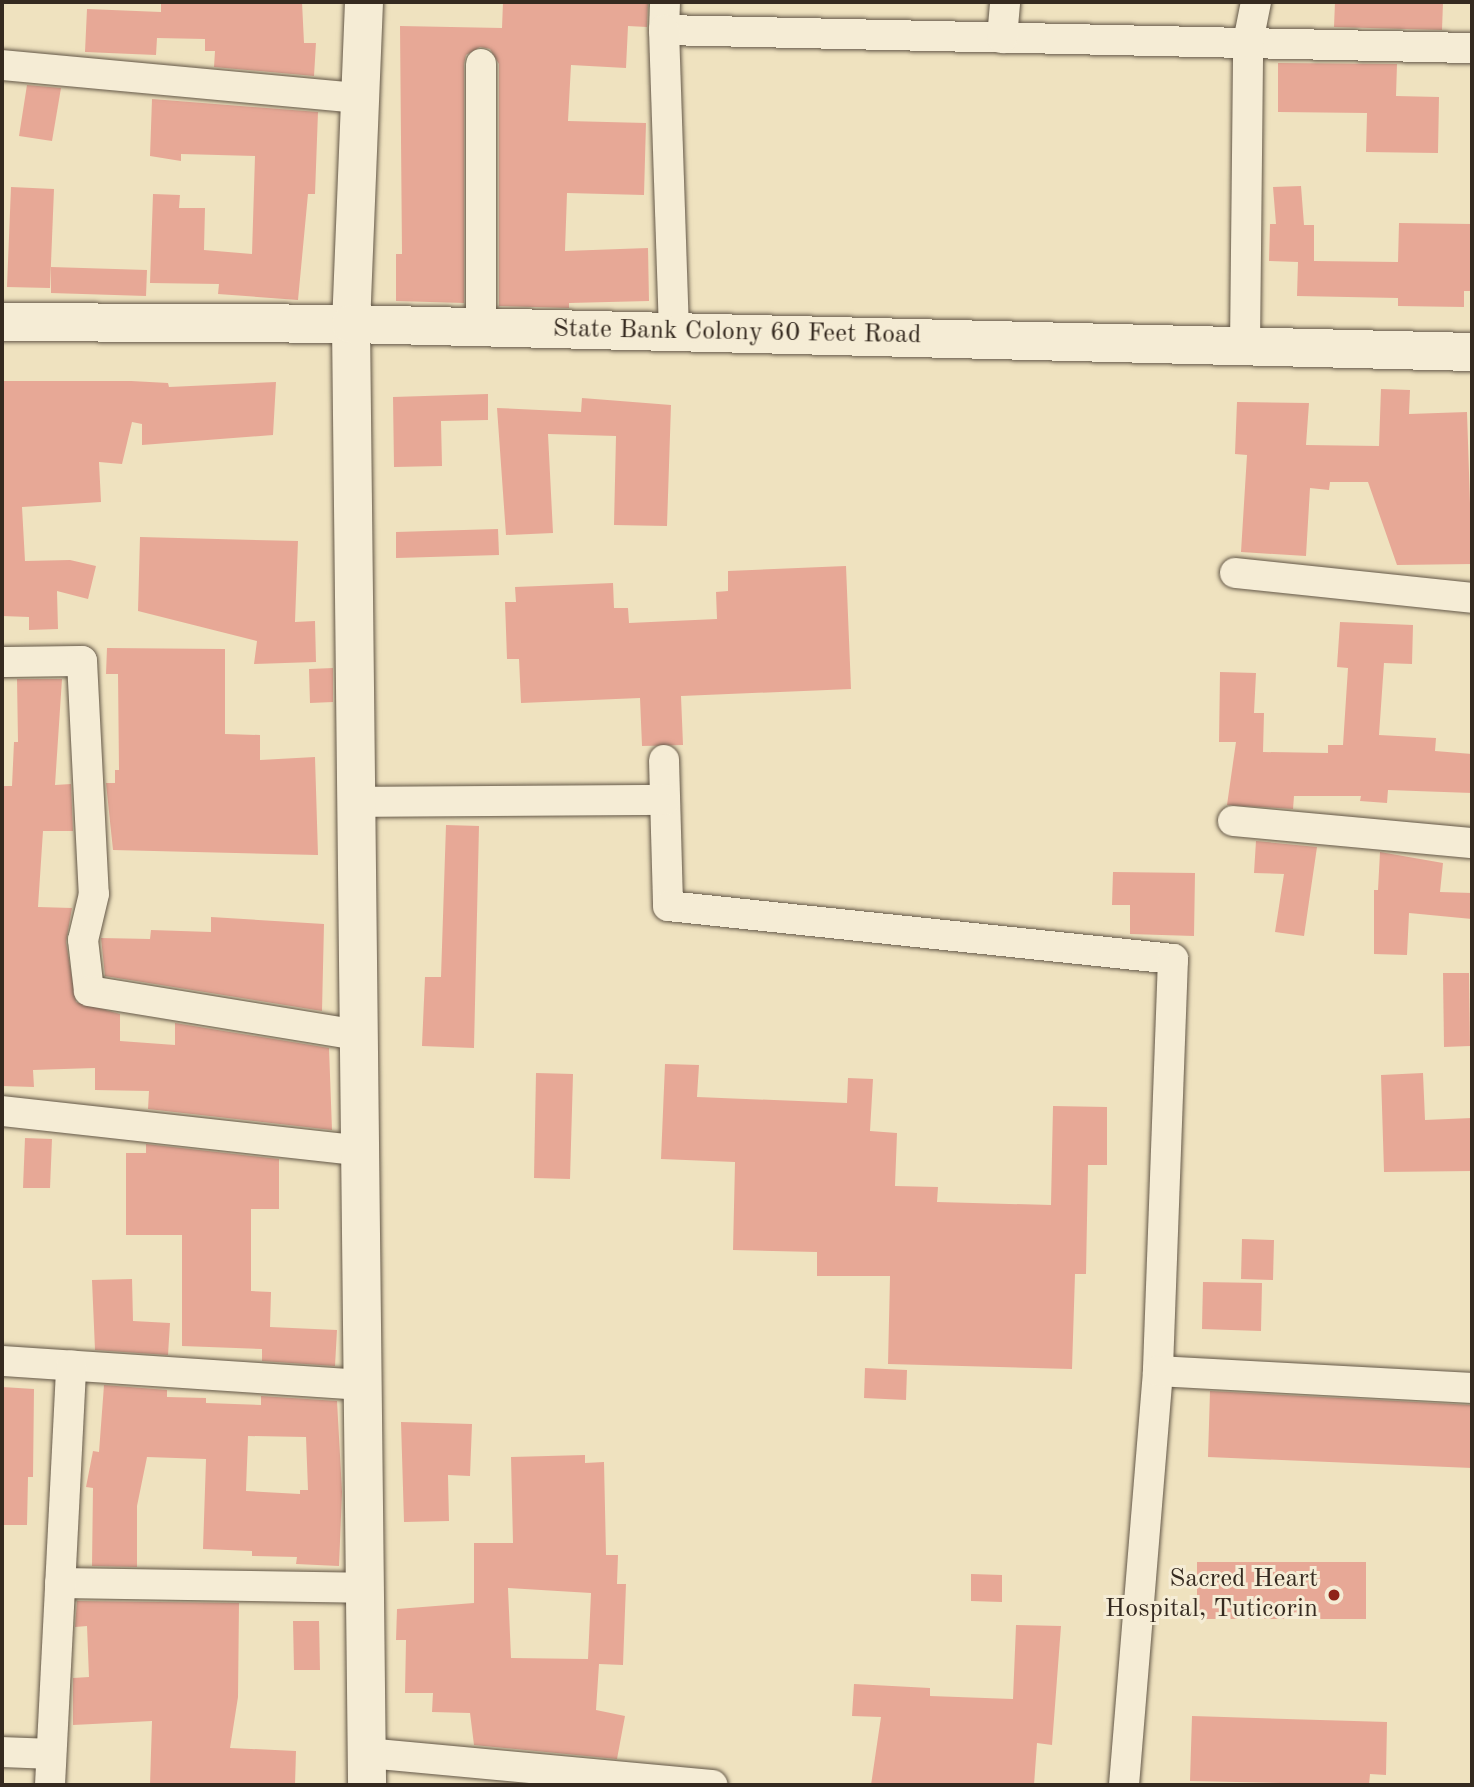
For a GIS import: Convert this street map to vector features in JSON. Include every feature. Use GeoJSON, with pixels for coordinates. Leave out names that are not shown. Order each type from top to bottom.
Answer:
{"type":"FeatureCollection","features":[{"type":"Feature","properties":{"kind":"street"},"geometry":{"type":"LineString","coordinates":[[364,2],[351,324],[359,1384],[367,1769],[713,1785]]}},
{"type":"Feature","properties":{"kind":"street"},"geometry":{"type":"LineString","coordinates":[[1002,38],[1005,2]]}},
{"type":"Feature","properties":{"kind":"street"},"geometry":{"type":"LineString","coordinates":[[1245,346],[1248,42],[1256,2]]}},
{"type":"Feature","properties":{"kind":"street"},"geometry":{"type":"LineString","coordinates":[[674,332],[665,16],[1002,38],[1472,48]]}},
{"type":"Feature","properties":{"kind":"street"},"geometry":{"type":"LineString","coordinates":[[481,64],[481,327]]}},
{"type":"Feature","properties":{"kind":"street"},"geometry":{"type":"LineString","coordinates":[[2,65],[360,98]]}},
{"type":"Feature","properties":{"kind":"street","name":"State Bank Colony 60 Feet Road"},"geometry":{"type":"LineString","coordinates":[[2,322],[351,324],[1472,352]]}},
{"type":"Feature","properties":{"kind":"street"},"geometry":{"type":"LineString","coordinates":[[1235,573],[1472,598]]}},
{"type":"Feature","properties":{"kind":"street"},"geometry":{"type":"LineString","coordinates":[[2,662],[82,661],[94,894],[83,940],[89,991],[357,1035]]}},
{"type":"Feature","properties":{"kind":"street"},"geometry":{"type":"LineString","coordinates":[[664,760],[668,906],[1173,959],[1158,1371],[1124,1785]]}},
{"type":"Feature","properties":{"kind":"street"},"geometry":{"type":"LineString","coordinates":[[355,802],[665,800]]}},
{"type":"Feature","properties":{"kind":"street"},"geometry":{"type":"LineString","coordinates":[[1233,821],[1472,843]]}},
{"type":"Feature","properties":{"kind":"street"},"geometry":{"type":"LineString","coordinates":[[2,1111],[357,1150]]}},
{"type":"Feature","properties":{"kind":"street"},"geometry":{"type":"LineString","coordinates":[[2,1361],[359,1384]]}},
{"type":"Feature","properties":{"kind":"street"},"geometry":{"type":"LineString","coordinates":[[50,1785],[71,1366]]}},
{"type":"Feature","properties":{"kind":"street"},"geometry":{"type":"LineString","coordinates":[[1158,1371],[1472,1388]]}},
{"type":"Feature","properties":{"kind":"street"},"geometry":{"type":"LineString","coordinates":[[60,1583],[363,1588]]}},
{"type":"Feature","properties":{"kind":"street"},"geometry":{"type":"LineString","coordinates":[[2,1752],[51,1754]]}},
{"type":"Feature","properties":{"kind":"building"},"geometry":{"type":"Polygon","coordinates":[[[161,2],[302,2],[304,43],[316,43],[314,76],[214,67],[215,51],[205,51],[205,39],[157,38],[156,55],[85,52],[87,9],[161,12],[161,2]]]}},
{"type":"Feature","properties":{"kind":"building"},"geometry":{"type":"Polygon","coordinates":[[[503,2],[648,2],[647,27],[628,26],[626,68],[571,65],[568,121],[646,123],[644,195],[567,193],[565,251],[648,248],[649,301],[569,303],[569,308],[499,306],[499,64],[490,49],[480,47],[466,55],[464,64],[464,303],[396,301],[396,254],[402,254],[400,26],[502,28],[503,2]]]}},
{"type":"Feature","properties":{"kind":"building"},"geometry":{"type":"Polygon","coordinates":[[[1335,2],[1443,2],[1442,30],[1334,27],[1335,2]]]}},
{"type":"Feature","properties":{"kind":"building"},"geometry":{"type":"Polygon","coordinates":[[[1278,63],[1397,64],[1396,96],[1439,97],[1438,153],[1366,152],[1367,113],[1278,112],[1278,63]]]}},
{"type":"Feature","properties":{"kind":"building"},"geometry":{"type":"Polygon","coordinates":[[[27,85],[61,88],[52,141],[19,136],[27,85]]]}},
{"type":"Feature","properties":{"kind":"building"},"geometry":{"type":"Polygon","coordinates":[[[152,99],[318,112],[315,194],[308,194],[298,300],[218,294],[219,284],[150,283],[153,194],[180,195],[179,208],[205,208],[204,250],[252,254],[255,156],[181,154],[181,161],[150,156],[152,99]]]}},
{"type":"Feature","properties":{"kind":"building"},"geometry":{"type":"Polygon","coordinates":[[[1301,186],[1304,225],[1314,225],[1314,261],[1398,262],[1399,223],[1472,224],[1472,291],[1464,291],[1464,307],[1398,306],[1398,298],[1297,296],[1298,262],[1269,261],[1270,224],[1276,224],[1273,187],[1301,186]]]}},
{"type":"Feature","properties":{"kind":"building"},"geometry":{"type":"Polygon","coordinates":[[[11,187],[54,189],[50,288],[7,287],[11,187]]]}},
{"type":"Feature","properties":{"kind":"building"},"geometry":{"type":"Polygon","coordinates":[[[51,267],[147,270],[146,296],[51,293],[51,267]]]}},
{"type":"Feature","properties":{"kind":"building"},"geometry":{"type":"Polygon","coordinates":[[[2,381],[131,381],[168,383],[169,387],[276,382],[273,435],[142,445],[142,424],[132,422],[122,464],[99,462],[101,502],[22,507],[25,561],[70,560],[96,566],[88,599],[57,591],[58,629],[29,630],[29,617],[2,616],[2,381]]]}},
{"type":"Feature","properties":{"kind":"building"},"geometry":{"type":"Polygon","coordinates":[[[1381,389],[1410,390],[1409,414],[1467,412],[1472,564],[1397,565],[1368,482],[1330,482],[1329,490],[1310,488],[1306,556],[1241,552],[1247,455],[1235,454],[1237,402],[1309,403],[1306,445],[1379,446],[1381,389]]]}},
{"type":"Feature","properties":{"kind":"building"},"geometry":{"type":"Polygon","coordinates":[[[488,394],[488,420],[441,421],[442,466],[394,467],[393,397],[488,394]]]}},
{"type":"Feature","properties":{"kind":"building"},"geometry":{"type":"Polygon","coordinates":[[[582,398],[671,405],[667,526],[614,525],[616,436],[548,434],[553,533],[506,535],[497,408],[581,412],[582,398]]]}},
{"type":"Feature","properties":{"kind":"building"},"geometry":{"type":"Polygon","coordinates":[[[498,529],[499,555],[396,558],[396,532],[498,529]]]}},
{"type":"Feature","properties":{"kind":"building"},"geometry":{"type":"Polygon","coordinates":[[[140,537],[298,541],[295,622],[315,621],[316,662],[254,664],[257,641],[138,611],[140,537]]]}},
{"type":"Feature","properties":{"kind":"building"},"geometry":{"type":"Polygon","coordinates":[[[846,566],[851,689],[681,696],[683,745],[642,746],[640,698],[521,703],[519,659],[507,659],[505,602],[516,602],[515,587],[613,583],[614,608],[628,608],[629,623],[717,619],[716,592],[728,591],[728,571],[846,566]]]}},
{"type":"Feature","properties":{"kind":"building"},"geometry":{"type":"Polygon","coordinates":[[[1340,622],[1413,625],[1412,664],[1384,663],[1379,735],[1436,738],[1435,751],[1472,754],[1472,793],[1388,790],[1387,803],[1360,801],[1361,796],[1294,796],[1293,809],[1227,805],[1236,742],[1219,742],[1220,672],[1256,673],[1254,713],[1264,713],[1263,752],[1328,753],[1328,745],[1343,745],[1348,668],[1337,667],[1340,622]]]}},
{"type":"Feature","properties":{"kind":"building"},"geometry":{"type":"Polygon","coordinates":[[[107,648],[225,649],[225,734],[260,735],[260,760],[315,757],[318,855],[113,850],[106,783],[115,783],[115,770],[119,770],[118,674],[106,674],[107,648]]]}},
{"type":"Feature","properties":{"kind":"building"},"geometry":{"type":"Polygon","coordinates":[[[333,668],[333,702],[310,703],[309,669],[333,668]]]}},
{"type":"Feature","properties":{"kind":"building"},"geometry":{"type":"Polygon","coordinates":[[[17,679],[62,679],[55,785],[71,784],[73,831],[43,831],[38,907],[72,908],[66,942],[76,1002],[120,1014],[120,1041],[175,1045],[175,1023],[329,1048],[332,1130],[148,1109],[149,1091],[95,1090],[95,1068],[33,1070],[34,1087],[2,1086],[2,786],[12,786],[14,742],[18,742],[17,679]]]}},
{"type":"Feature","properties":{"kind":"building"},"geometry":{"type":"Polygon","coordinates":[[[446,825],[479,826],[474,1048],[422,1046],[425,977],[441,977],[446,825]]]}},
{"type":"Feature","properties":{"kind":"building"},"geometry":{"type":"Polygon","coordinates":[[[1256,841],[1317,847],[1304,936],[1275,932],[1284,874],[1254,873],[1256,841]]]}},
{"type":"Feature","properties":{"kind":"building"},"geometry":{"type":"Polygon","coordinates":[[[1380,852],[1443,863],[1440,892],[1472,893],[1472,919],[1409,913],[1407,955],[1374,954],[1374,890],[1378,890],[1380,852]]]}},
{"type":"Feature","properties":{"kind":"building"},"geometry":{"type":"Polygon","coordinates":[[[1113,872],[1195,873],[1194,936],[1130,934],[1130,905],[1112,905],[1113,872]]]}},
{"type":"Feature","properties":{"kind":"building"},"geometry":{"type":"Polygon","coordinates":[[[211,917],[324,924],[322,1011],[105,976],[101,938],[150,939],[151,930],[211,932],[211,917]]]}},
{"type":"Feature","properties":{"kind":"building"},"geometry":{"type":"Polygon","coordinates":[[[1443,973],[1469,973],[1470,1046],[1444,1047],[1443,973]]]}},
{"type":"Feature","properties":{"kind":"building"},"geometry":{"type":"Polygon","coordinates":[[[665,1064],[699,1065],[697,1097],[847,1103],[848,1078],[873,1079],[870,1131],[897,1133],[895,1186],[938,1187],[937,1202],[1051,1205],[1053,1106],[1107,1107],[1107,1165],[1088,1165],[1086,1274],[1075,1274],[1072,1369],[888,1364],[890,1276],[817,1276],[817,1252],[733,1250],[735,1162],[661,1159],[665,1064]]]}},
{"type":"Feature","properties":{"kind":"building"},"geometry":{"type":"Polygon","coordinates":[[[536,1073],[573,1074],[570,1179],[534,1178],[536,1073]]]}},
{"type":"Feature","properties":{"kind":"building"},"geometry":{"type":"Polygon","coordinates":[[[1423,1073],[1425,1120],[1472,1118],[1472,1171],[1384,1172],[1381,1075],[1423,1073]]]}},
{"type":"Feature","properties":{"kind":"building"},"geometry":{"type":"Polygon","coordinates":[[[25,1138],[52,1139],[50,1188],[23,1188],[25,1138]]]}},
{"type":"Feature","properties":{"kind":"building"},"geometry":{"type":"Polygon","coordinates":[[[146,1144],[279,1159],[279,1209],[251,1209],[251,1291],[271,1292],[270,1327],[337,1330],[335,1366],[262,1361],[262,1349],[182,1346],[182,1235],[126,1235],[126,1153],[146,1153],[146,1144]]]}},
{"type":"Feature","properties":{"kind":"building"},"geometry":{"type":"Polygon","coordinates":[[[1242,1239],[1274,1240],[1273,1280],[1241,1279],[1242,1239]]]}},
{"type":"Feature","properties":{"kind":"building"},"geometry":{"type":"Polygon","coordinates":[[[132,1279],[133,1321],[170,1323],[168,1355],[95,1350],[92,1280],[132,1279]]]}},
{"type":"Feature","properties":{"kind":"building"},"geometry":{"type":"Polygon","coordinates":[[[1203,1282],[1262,1283],[1261,1331],[1202,1329],[1203,1282]]]}},
{"type":"Feature","properties":{"kind":"building"},"geometry":{"type":"Polygon","coordinates":[[[865,1368],[907,1370],[906,1400],[864,1398],[865,1368]]]}},
{"type":"Feature","properties":{"kind":"building"},"geometry":{"type":"Polygon","coordinates":[[[104,1385],[167,1390],[167,1397],[206,1398],[206,1403],[261,1405],[261,1396],[337,1401],[342,1492],[339,1566],[296,1564],[297,1557],[252,1556],[252,1551],[203,1549],[206,1459],[147,1457],[137,1506],[137,1567],[92,1566],[93,1488],[86,1487],[93,1451],[99,1452],[104,1385]],[[248,1436],[246,1491],[300,1494],[300,1490],[308,1490],[306,1437],[248,1436]]]}},
{"type":"Feature","properties":{"kind":"building"},"geometry":{"type":"Polygon","coordinates":[[[2,1387],[34,1389],[33,1477],[28,1477],[27,1525],[2,1525],[2,1387]]]}},
{"type":"Feature","properties":{"kind":"building"},"geometry":{"type":"Polygon","coordinates":[[[1210,1391],[1472,1405],[1472,1468],[1208,1457],[1210,1391]]]}},
{"type":"Feature","properties":{"kind":"building"},"geometry":{"type":"Polygon","coordinates":[[[401,1422],[472,1424],[470,1476],[448,1475],[449,1521],[404,1522],[401,1422]]]}},
{"type":"Feature","properties":{"kind":"building"},"geometry":{"type":"Polygon","coordinates":[[[585,1455],[585,1463],[604,1462],[606,1555],[618,1555],[617,1584],[626,1584],[623,1665],[599,1664],[596,1710],[625,1716],[617,1759],[474,1745],[470,1713],[432,1712],[433,1693],[405,1693],[406,1640],[396,1640],[397,1609],[474,1603],[474,1543],[513,1543],[511,1457],[585,1455]],[[508,1588],[511,1658],[588,1659],[591,1593],[508,1588]]]}},
{"type":"Feature","properties":{"kind":"building"},"geometry":{"type":"Polygon","coordinates":[[[1197,1562],[1366,1562],[1366,1619],[1197,1619],[1197,1562]]]}},
{"type":"Feature","properties":{"kind":"building"},"geometry":{"type":"Polygon","coordinates":[[[971,1574],[1002,1575],[1002,1602],[971,1601],[971,1574]]]}},
{"type":"Feature","properties":{"kind":"building"},"geometry":{"type":"Polygon","coordinates":[[[77,1601],[239,1603],[238,1697],[230,1748],[296,1751],[295,1785],[150,1785],[152,1721],[73,1725],[73,1678],[89,1677],[87,1626],[75,1627],[77,1601]]]}},
{"type":"Feature","properties":{"kind":"building"},"geometry":{"type":"Polygon","coordinates":[[[293,1621],[319,1621],[320,1670],[294,1670],[293,1621]]]}},
{"type":"Feature","properties":{"kind":"building"},"geometry":{"type":"Polygon","coordinates":[[[1016,1625],[1061,1626],[1052,1745],[1037,1743],[1034,1785],[871,1785],[881,1717],[852,1716],[854,1684],[930,1688],[930,1696],[1013,1699],[1016,1625]]]}},
{"type":"Feature","properties":{"kind":"building"},"geometry":{"type":"Polygon","coordinates":[[[1192,1716],[1387,1722],[1386,1775],[1370,1774],[1369,1785],[1190,1781],[1192,1716]]]}},
{"type":"Feature","properties":{"kind":"place","name":"Sacred Heart Hospital, Tuticorin"},"geometry":{"type":"Point","coordinates":[1334,1595]}}]}
